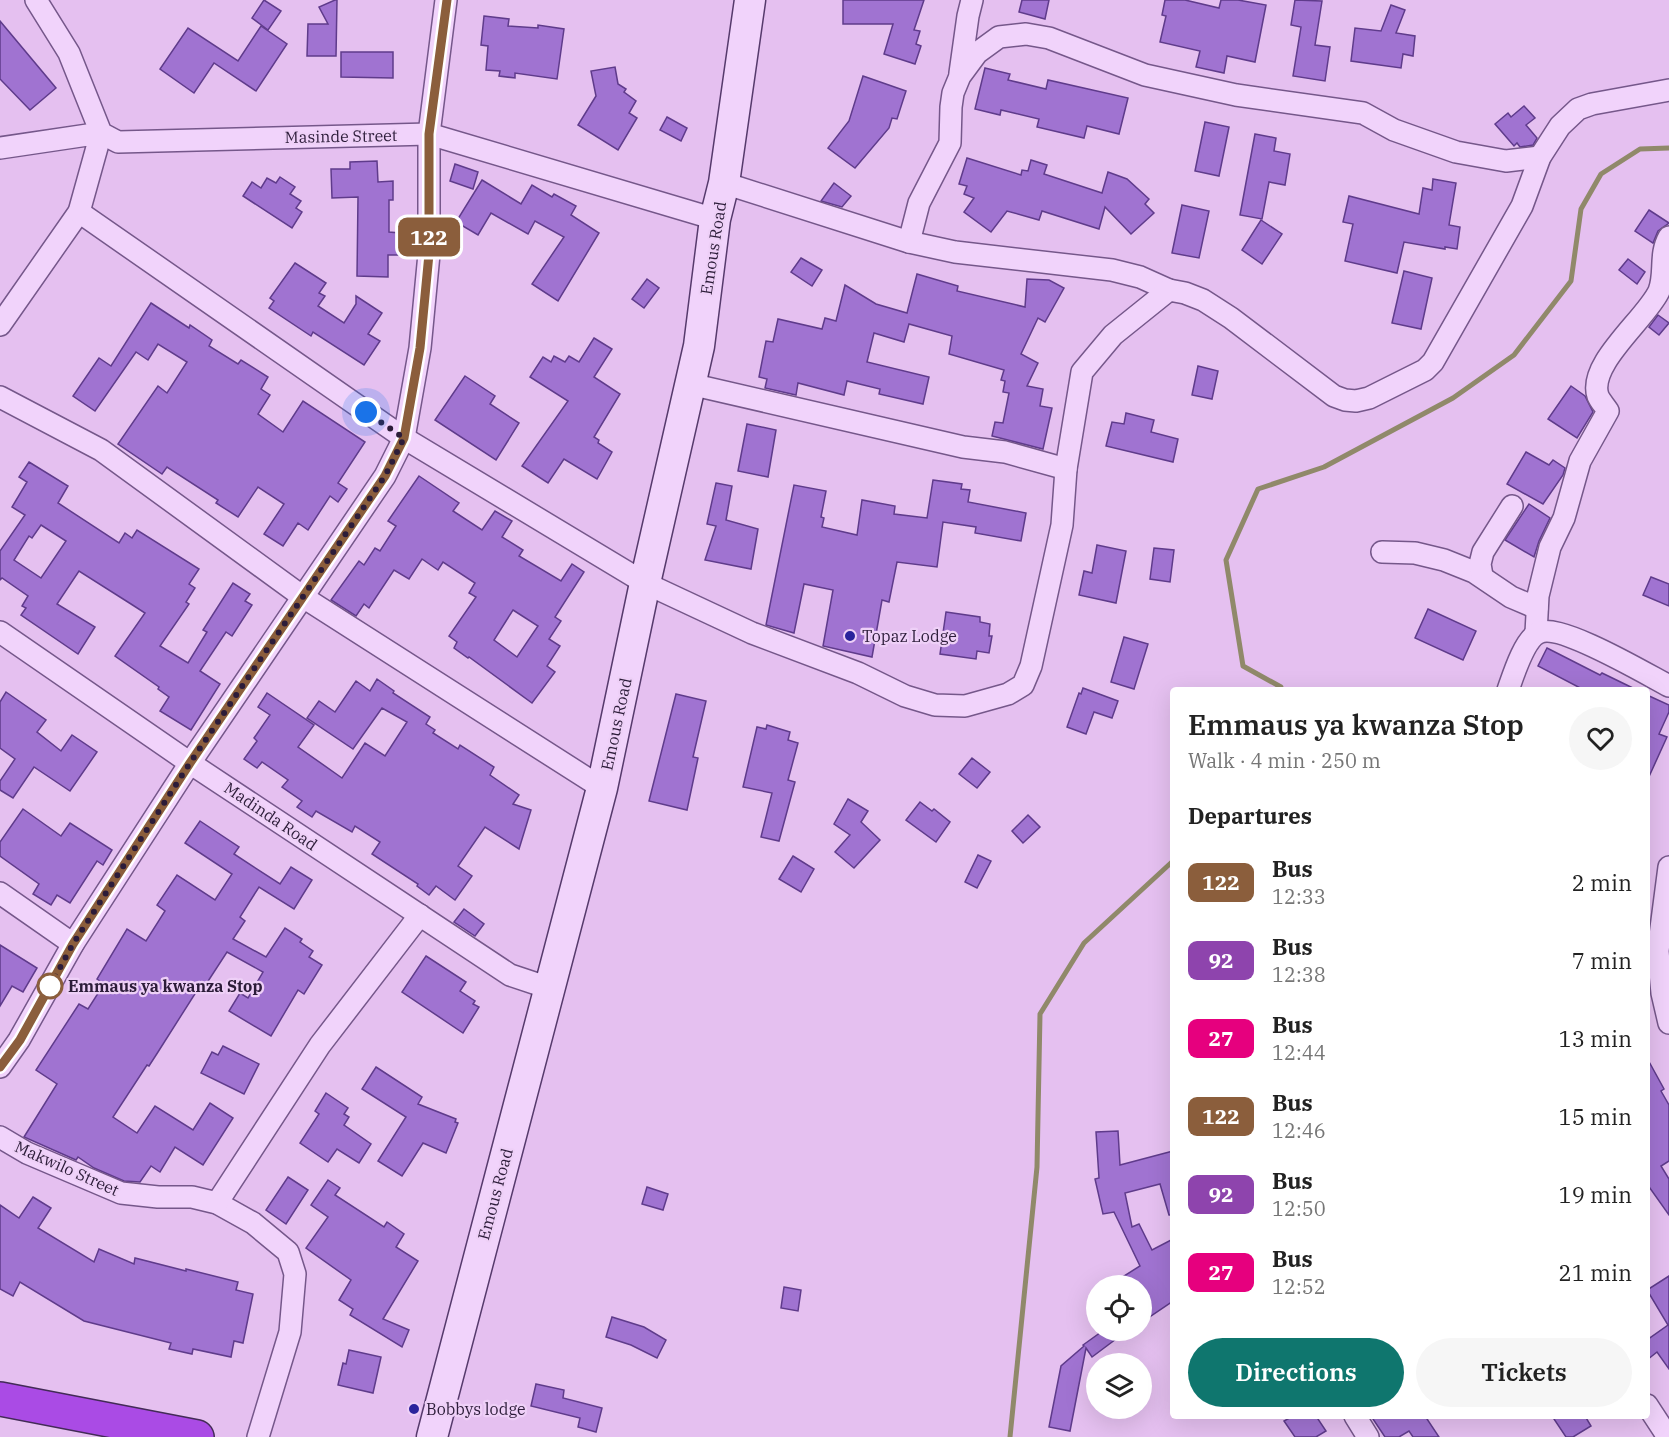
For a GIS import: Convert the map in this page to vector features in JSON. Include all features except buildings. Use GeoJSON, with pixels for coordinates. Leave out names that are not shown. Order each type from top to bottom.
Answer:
{"type":"FeatureCollection","features":[{"type":"Feature","properties":{"kind":"highway"},"geometry":{"type":"LineString","coordinates":[[0,1399],[196,1437]]}},
{"type":"Feature","properties":{"kind":"street"},"geometry":{"type":"LineString","coordinates":[[0,325],[79,212],[101,133],[69,53],[36,0]]}},
{"type":"Feature","properties":{"kind":"street"},"geometry":{"type":"LineString","coordinates":[[0,1067],[20,1040],[73,944],[190,763],[385,476],[404,438],[420,348],[429,254],[429,134],[447,0]]}},
{"type":"Feature","properties":{"kind":"street","name":"Emous Road"},"geometry":{"type":"LineString","coordinates":[[432,1437],[602,788],[645,583],[699,346],[715,219],[724,183],[750,0]]}},
{"type":"Feature","properties":{"kind":"street"},"geometry":{"type":"LineString","coordinates":[[909,242],[919,203],[950,143],[952,100],[960,76],[972,0]]}},
{"type":"Feature","properties":{"kind":"street"},"geometry":{"type":"LineString","coordinates":[[960,76],[977,53],[999,37],[1026,34],[1049,38],[1145,75],[1236,95],[1363,113],[1394,130],[1456,152],[1506,161],[1540,157]]}},
{"type":"Feature","properties":{"kind":"street"},"geometry":{"type":"LineString","coordinates":[[724,183],[909,242],[955,252],[1112,270],[1140,277],[1169,290],[1203,300],[1231,318],[1334,396],[1356,401],[1368,398],[1425,370],[1433,362],[1522,206],[1540,157],[1560,126],[1578,109],[1592,104],[1669,90]]}},
{"type":"Feature","properties":{"kind":"street","name":"Masinde Street"},"geometry":{"type":"LineString","coordinates":[[0,148],[101,133],[118,142],[429,134],[715,219]]}},
{"type":"Feature","properties":{"kind":"street"},"geometry":{"type":"LineString","coordinates":[[79,212],[404,438],[645,583],[752,633],[866,676],[905,696],[935,705],[965,706],[1008,694],[1023,685],[1031,666],[1062,525],[1066,469],[1082,372],[1113,335],[1169,290]]}},
{"type":"Feature","properties":{"kind":"street"},"geometry":{"type":"LineString","coordinates":[[1509,687],[1528,644],[1536,633],[1537,608],[1550,547],[1564,518],[1580,461],[1608,411],[1599,397],[1597,387],[1599,380],[1606,361],[1616,346],[1656,297],[1662,282],[1663,250],[1669,237]]}},
{"type":"Feature","properties":{"kind":"street"},"geometry":{"type":"LineString","coordinates":[[690,384],[963,447],[1005,452],[1066,469]]}},
{"type":"Feature","properties":{"kind":"street"},"geometry":{"type":"LineString","coordinates":[[0,397],[101,450],[303,597],[602,788]]}},
{"type":"Feature","properties":{"kind":"street"},"geometry":{"type":"LineString","coordinates":[[1482,576],[1480,564],[1483,552],[1512,506]]}},
{"type":"Feature","properties":{"kind":"street"},"geometry":{"type":"LineString","coordinates":[[1382,552],[1428,555],[1460,566],[1482,576],[1511,597],[1537,608]]}},
{"type":"Feature","properties":{"kind":"street"},"geometry":{"type":"LineString","coordinates":[[1536,633],[1548,630],[1568,635],[1669,686]]}},
{"type":"Feature","properties":{"kind":"street","name":"Madinda Road"},"geometry":{"type":"LineString","coordinates":[[0,632],[190,763],[510,975],[549,988]]}},
{"type":"Feature","properties":{"kind":"street"},"geometry":{"type":"LineString","coordinates":[[1669,867],[1658,951],[1662,993],[1669,1023]]}},
{"type":"Feature","properties":{"kind":"street"},"geometry":{"type":"LineString","coordinates":[[0,893],[73,944]]}},
{"type":"Feature","properties":{"kind":"street"},"geometry":{"type":"LineString","coordinates":[[217,1203],[320,1045],[420,915]]}},
{"type":"Feature","properties":{"kind":"street","name":"Makwilo Street"},"geometry":{"type":"LineString","coordinates":[[0,1137],[27,1154],[122,1193],[158,1197],[192,1197],[217,1203],[253,1223],[288,1252],[296,1274],[290,1332],[258,1437]]}},
{"type":"Feature","properties":{"kind":"street"},"geometry":{"type":"LineString","coordinates":[[1650,1410],[1668,1437]]}},
{"type":"Feature","properties":{"kind":"street"},"geometry":{"type":"LineString","coordinates":[[1357,1419],[1368,1437]]}},
{"type":"Feature","properties":{"kind":"waterway"},"geometry":{"type":"LineString","coordinates":[[1281,687],[1243,666],[1226,560],[1258,489],[1324,467],[1453,398],[1514,355],[1571,281],[1581,209],[1601,174],[1640,149],[1669,148]]}},
{"type":"Feature","properties":{"kind":"waterway"},"geometry":{"type":"LineString","coordinates":[[1010,1437],[1037,1167],[1040,1014],[1084,943],[1170,864]]}},
{"type":"Feature","properties":{"kind":"bus line","name":"122"},"geometry":{"type":"LineString","coordinates":[[0,1067],[20,1040],[73,944],[190,763],[385,476],[404,438],[420,348],[429,254],[429,134],[447,0]]}},
{"type":"Feature","properties":{"kind":"place","name":"Topaz Lodge"},"geometry":{"type":"Point","coordinates":[850,636]}},
{"type":"Feature","properties":{"kind":"place","name":"Emmaus ya kwanza Stop"},"geometry":{"type":"Point","coordinates":[50,986]}},
{"type":"Feature","properties":{"kind":"place","name":"Bobbys lodge"},"geometry":{"type":"Point","coordinates":[414,1409]}},
{"type":"Feature","properties":{"kind":"route"},"geometry":{"type":"LineString","coordinates":[[50,986],[73,944],[190,763],[385,476],[404,438],[366,412]]}}]}
